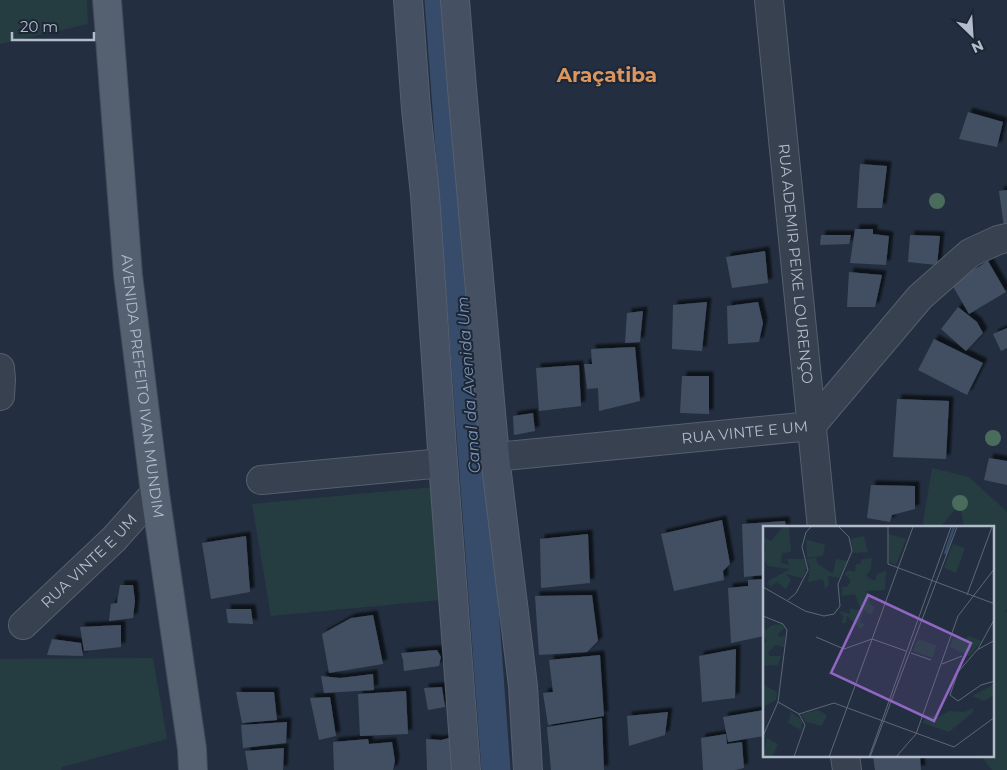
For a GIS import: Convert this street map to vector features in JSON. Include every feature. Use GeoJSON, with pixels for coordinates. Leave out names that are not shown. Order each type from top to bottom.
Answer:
{"type":"FeatureCollection","features":[{"type":"Feature","properties":{"kind":"main road","name":"AVENIDA PREFEITO IVAN MUNDIM"},"geometry":{"type":"LineString","coordinates":[[107,0],[128,275],[155,493],[194,770]]}},
{"type":"Feature","properties":{"kind":"street"},"geometry":{"type":"LineString","coordinates":[[408,0],[425,195],[466,770]]}},
{"type":"Feature","properties":{"kind":"street"},"geometry":{"type":"LineString","coordinates":[[455,0],[495,457],[523,686],[528,770]]}},
{"type":"Feature","properties":{"kind":"street","name":"RUA ADEMIR PEIXE LOURENÇO"},"geometry":{"type":"LineString","coordinates":[[769,0],[822,526]]}},
{"type":"Feature","properties":{"kind":"street","name":"RUA VINTE E UM"},"geometry":{"type":"LineString","coordinates":[[495,457],[811,426],[920,297],[970,252],[1007,238]]}},
{"type":"Feature","properties":{"kind":"street"},"geometry":{"type":"LineString","coordinates":[[0,368],[0,396]]}},
{"type":"Feature","properties":{"kind":"street"},"geometry":{"type":"LineString","coordinates":[[261,480],[443,463]]}},
{"type":"Feature","properties":{"kind":"street","name":"RUA VINTE E UM"},"geometry":{"type":"LineString","coordinates":[[23,625],[114,539],[155,493]]}},
{"type":"Feature","properties":{"kind":"green space"},"geometry":{"type":"Polygon","coordinates":[[[0,0],[87,0],[88,24],[0,44],[0,0]]]}},
{"type":"Feature","properties":{"kind":"green space"},"geometry":{"type":"Polygon","coordinates":[[[932,468],[969,477],[1007,512],[1007,770],[992,770],[983,758],[994,758],[994,526],[964,526],[960,504],[941,526],[925,526],[923,522],[932,468]]]}},
{"type":"Feature","properties":{"kind":"green space"},"geometry":{"type":"Polygon","coordinates":[[[434,487],[440,600],[271,616],[252,504],[434,487]]]}},
{"type":"Feature","properties":{"kind":"green space"},"geometry":{"type":"Polygon","coordinates":[[[153,658],[167,739],[62,767],[61,770],[0,770],[0,659],[153,658]]]}},
{"type":"Feature","properties":{"kind":"building"},"geometry":{"type":"Polygon","coordinates":[[[968,112],[1003,122],[997,147],[959,139],[968,112]]]}},
{"type":"Feature","properties":{"kind":"building"},"geometry":{"type":"Polygon","coordinates":[[[860,164],[887,166],[882,208],[857,208],[860,164]]]}},
{"type":"Feature","properties":{"kind":"building"},"geometry":{"type":"Polygon","coordinates":[[[1007,190],[1007,226],[1004,227],[999,191],[1007,190]]]}},
{"type":"Feature","properties":{"kind":"building"},"geometry":{"type":"Polygon","coordinates":[[[855,229],[873,229],[873,234],[889,236],[886,265],[850,263],[855,229]]]}},
{"type":"Feature","properties":{"kind":"building"},"geometry":{"type":"Polygon","coordinates":[[[821,235],[851,235],[849,244],[820,245],[821,235]]]}},
{"type":"Feature","properties":{"kind":"building"},"geometry":{"type":"Polygon","coordinates":[[[910,235],[940,236],[937,265],[908,262],[910,235]]]}},
{"type":"Feature","properties":{"kind":"building"},"geometry":{"type":"Polygon","coordinates":[[[765,251],[768,283],[732,288],[726,257],[765,251]]]}},
{"type":"Feature","properties":{"kind":"building"},"geometry":{"type":"Polygon","coordinates":[[[988,261],[1006,292],[969,314],[951,283],[988,261]]]}},
{"type":"Feature","properties":{"kind":"building"},"geometry":{"type":"Polygon","coordinates":[[[849,272],[882,275],[875,307],[847,307],[849,272]]]}},
{"type":"Feature","properties":{"kind":"building"},"geometry":{"type":"Polygon","coordinates":[[[707,302],[702,351],[672,349],[673,305],[707,302]]]}},
{"type":"Feature","properties":{"kind":"building"},"geometry":{"type":"Polygon","coordinates":[[[758,302],[763,323],[759,342],[728,344],[727,306],[758,302]]]}},
{"type":"Feature","properties":{"kind":"building"},"geometry":{"type":"Polygon","coordinates":[[[958,307],[977,322],[983,333],[966,351],[941,329],[958,307]]]}},
{"type":"Feature","properties":{"kind":"building"},"geometry":{"type":"Polygon","coordinates":[[[643,311],[640,342],[625,343],[627,313],[643,311]]]}},
{"type":"Feature","properties":{"kind":"building"},"geometry":{"type":"Polygon","coordinates":[[[1007,328],[1007,348],[1001,351],[993,334],[1007,328]]]}},
{"type":"Feature","properties":{"kind":"building"},"geometry":{"type":"Polygon","coordinates":[[[934,339],[983,363],[967,395],[918,370],[934,339]]]}},
{"type":"Feature","properties":{"kind":"building"},"geometry":{"type":"Polygon","coordinates":[[[635,347],[640,401],[599,411],[598,388],[587,389],[584,364],[592,364],[591,349],[635,347]]]}},
{"type":"Feature","properties":{"kind":"building"},"geometry":{"type":"Polygon","coordinates":[[[579,365],[581,406],[539,411],[536,368],[579,365]]]}},
{"type":"Feature","properties":{"kind":"building"},"geometry":{"type":"Polygon","coordinates":[[[682,376],[709,376],[709,414],[680,413],[682,376]]]}},
{"type":"Feature","properties":{"kind":"building"},"geometry":{"type":"Polygon","coordinates":[[[897,399],[949,401],[946,459],[893,457],[897,399]]]}},
{"type":"Feature","properties":{"kind":"building"},"geometry":{"type":"Polygon","coordinates":[[[533,413],[535,431],[514,435],[513,416],[533,413]]]}},
{"type":"Feature","properties":{"kind":"building"},"geometry":{"type":"Polygon","coordinates":[[[989,458],[1007,461],[1007,485],[984,480],[989,458]]]}},
{"type":"Feature","properties":{"kind":"building"},"geometry":{"type":"Polygon","coordinates":[[[871,485],[915,486],[915,509],[892,515],[890,522],[867,518],[871,485]]]}},
{"type":"Feature","properties":{"kind":"building"},"geometry":{"type":"Polygon","coordinates":[[[722,520],[730,564],[723,571],[724,580],[674,591],[661,534],[722,520]]]}},
{"type":"Feature","properties":{"kind":"building"},"geometry":{"type":"Polygon","coordinates":[[[785,521],[786,526],[763,526],[763,575],[744,577],[742,524],[785,521]]]}},
{"type":"Feature","properties":{"kind":"building"},"geometry":{"type":"Polygon","coordinates":[[[588,534],[590,583],[541,588],[540,539],[588,534]]]}},
{"type":"Feature","properties":{"kind":"building"},"geometry":{"type":"Polygon","coordinates":[[[246,536],[250,592],[211,599],[202,543],[246,536]]]}},
{"type":"Feature","properties":{"kind":"building"},"geometry":{"type":"Polygon","coordinates":[[[763,579],[763,636],[731,643],[728,588],[748,586],[748,580],[763,579]]]}},
{"type":"Feature","properties":{"kind":"building"},"geometry":{"type":"Polygon","coordinates":[[[120,585],[133,585],[135,601],[133,618],[109,621],[111,604],[117,603],[120,585]]]}},
{"type":"Feature","properties":{"kind":"building"},"geometry":{"type":"Polygon","coordinates":[[[592,595],[598,641],[587,652],[539,655],[535,596],[592,595]]]}},
{"type":"Feature","properties":{"kind":"building"},"geometry":{"type":"Polygon","coordinates":[[[226,609],[251,609],[253,624],[228,623],[226,609]]]}},
{"type":"Feature","properties":{"kind":"building"},"geometry":{"type":"Polygon","coordinates":[[[373,615],[383,664],[329,673],[322,634],[351,618],[373,615]]]}},
{"type":"Feature","properties":{"kind":"building"},"geometry":{"type":"Polygon","coordinates":[[[121,625],[121,647],[84,651],[80,627],[121,625]]]}},
{"type":"Feature","properties":{"kind":"building"},"geometry":{"type":"Polygon","coordinates":[[[52,639],[81,643],[83,656],[47,655],[52,639]]]}},
{"type":"Feature","properties":{"kind":"building"},"geometry":{"type":"Polygon","coordinates":[[[736,649],[735,698],[702,702],[699,656],[736,649]]]}},
{"type":"Feature","properties":{"kind":"building"},"geometry":{"type":"Polygon","coordinates":[[[437,650],[441,657],[439,666],[404,671],[401,653],[437,650]]]}},
{"type":"Feature","properties":{"kind":"building"},"geometry":{"type":"Polygon","coordinates":[[[600,655],[604,716],[548,725],[543,693],[553,692],[549,660],[600,655]]]}},
{"type":"Feature","properties":{"kind":"building"},"geometry":{"type":"Polygon","coordinates":[[[373,674],[374,690],[324,693],[321,676],[340,678],[373,674]]]}},
{"type":"Feature","properties":{"kind":"building"},"geometry":{"type":"Polygon","coordinates":[[[442,687],[445,707],[428,710],[424,688],[442,687]]]}},
{"type":"Feature","properties":{"kind":"building"},"geometry":{"type":"Polygon","coordinates":[[[406,691],[408,734],[360,736],[358,694],[406,691]]]}},
{"type":"Feature","properties":{"kind":"building"},"geometry":{"type":"Polygon","coordinates":[[[236,692],[274,692],[277,720],[242,723],[236,692]]]}},
{"type":"Feature","properties":{"kind":"building"},"geometry":{"type":"Polygon","coordinates":[[[330,697],[336,736],[319,740],[310,698],[330,697]]]}},
{"type":"Feature","properties":{"kind":"building"},"geometry":{"type":"Polygon","coordinates":[[[763,710],[763,736],[728,742],[723,717],[763,710]]]}},
{"type":"Feature","properties":{"kind":"building"},"geometry":{"type":"Polygon","coordinates":[[[668,712],[665,735],[629,746],[627,716],[668,712]]]}},
{"type":"Feature","properties":{"kind":"building"},"geometry":{"type":"Polygon","coordinates":[[[602,718],[604,770],[551,770],[547,727],[602,718]]]}},
{"type":"Feature","properties":{"kind":"building"},"geometry":{"type":"Polygon","coordinates":[[[287,722],[286,743],[243,748],[241,725],[287,722]]]}},
{"type":"Feature","properties":{"kind":"building"},"geometry":{"type":"Polygon","coordinates":[[[726,734],[727,744],[742,742],[744,768],[735,770],[703,770],[701,738],[726,734]]]}},
{"type":"Feature","properties":{"kind":"building"},"geometry":{"type":"Polygon","coordinates":[[[449,738],[453,753],[453,770],[427,770],[426,739],[441,740],[449,738]]]}},
{"type":"Feature","properties":{"kind":"building"},"geometry":{"type":"Polygon","coordinates":[[[368,739],[369,744],[392,742],[395,761],[393,770],[334,770],[333,742],[368,739]]]}},
{"type":"Feature","properties":{"kind":"building"},"geometry":{"type":"Polygon","coordinates":[[[284,748],[283,770],[248,770],[245,751],[284,748]]]}},
{"type":"Feature","properties":{"kind":"building"},"geometry":{"type":"Polygon","coordinates":[[[873,758],[920,758],[921,770],[875,770],[873,758]]]}},
{"type":"Feature","properties":{"kind":"waterway","name":"Canal da Avenida Um"},"geometry":{"type":"LineString","coordinates":[[439,0],[496,770]]}},
{"type":"Feature","properties":{"kind":"district","name":"Araçatiba"},"geometry":{"type":"Point","coordinates":[607,75]}}]}
